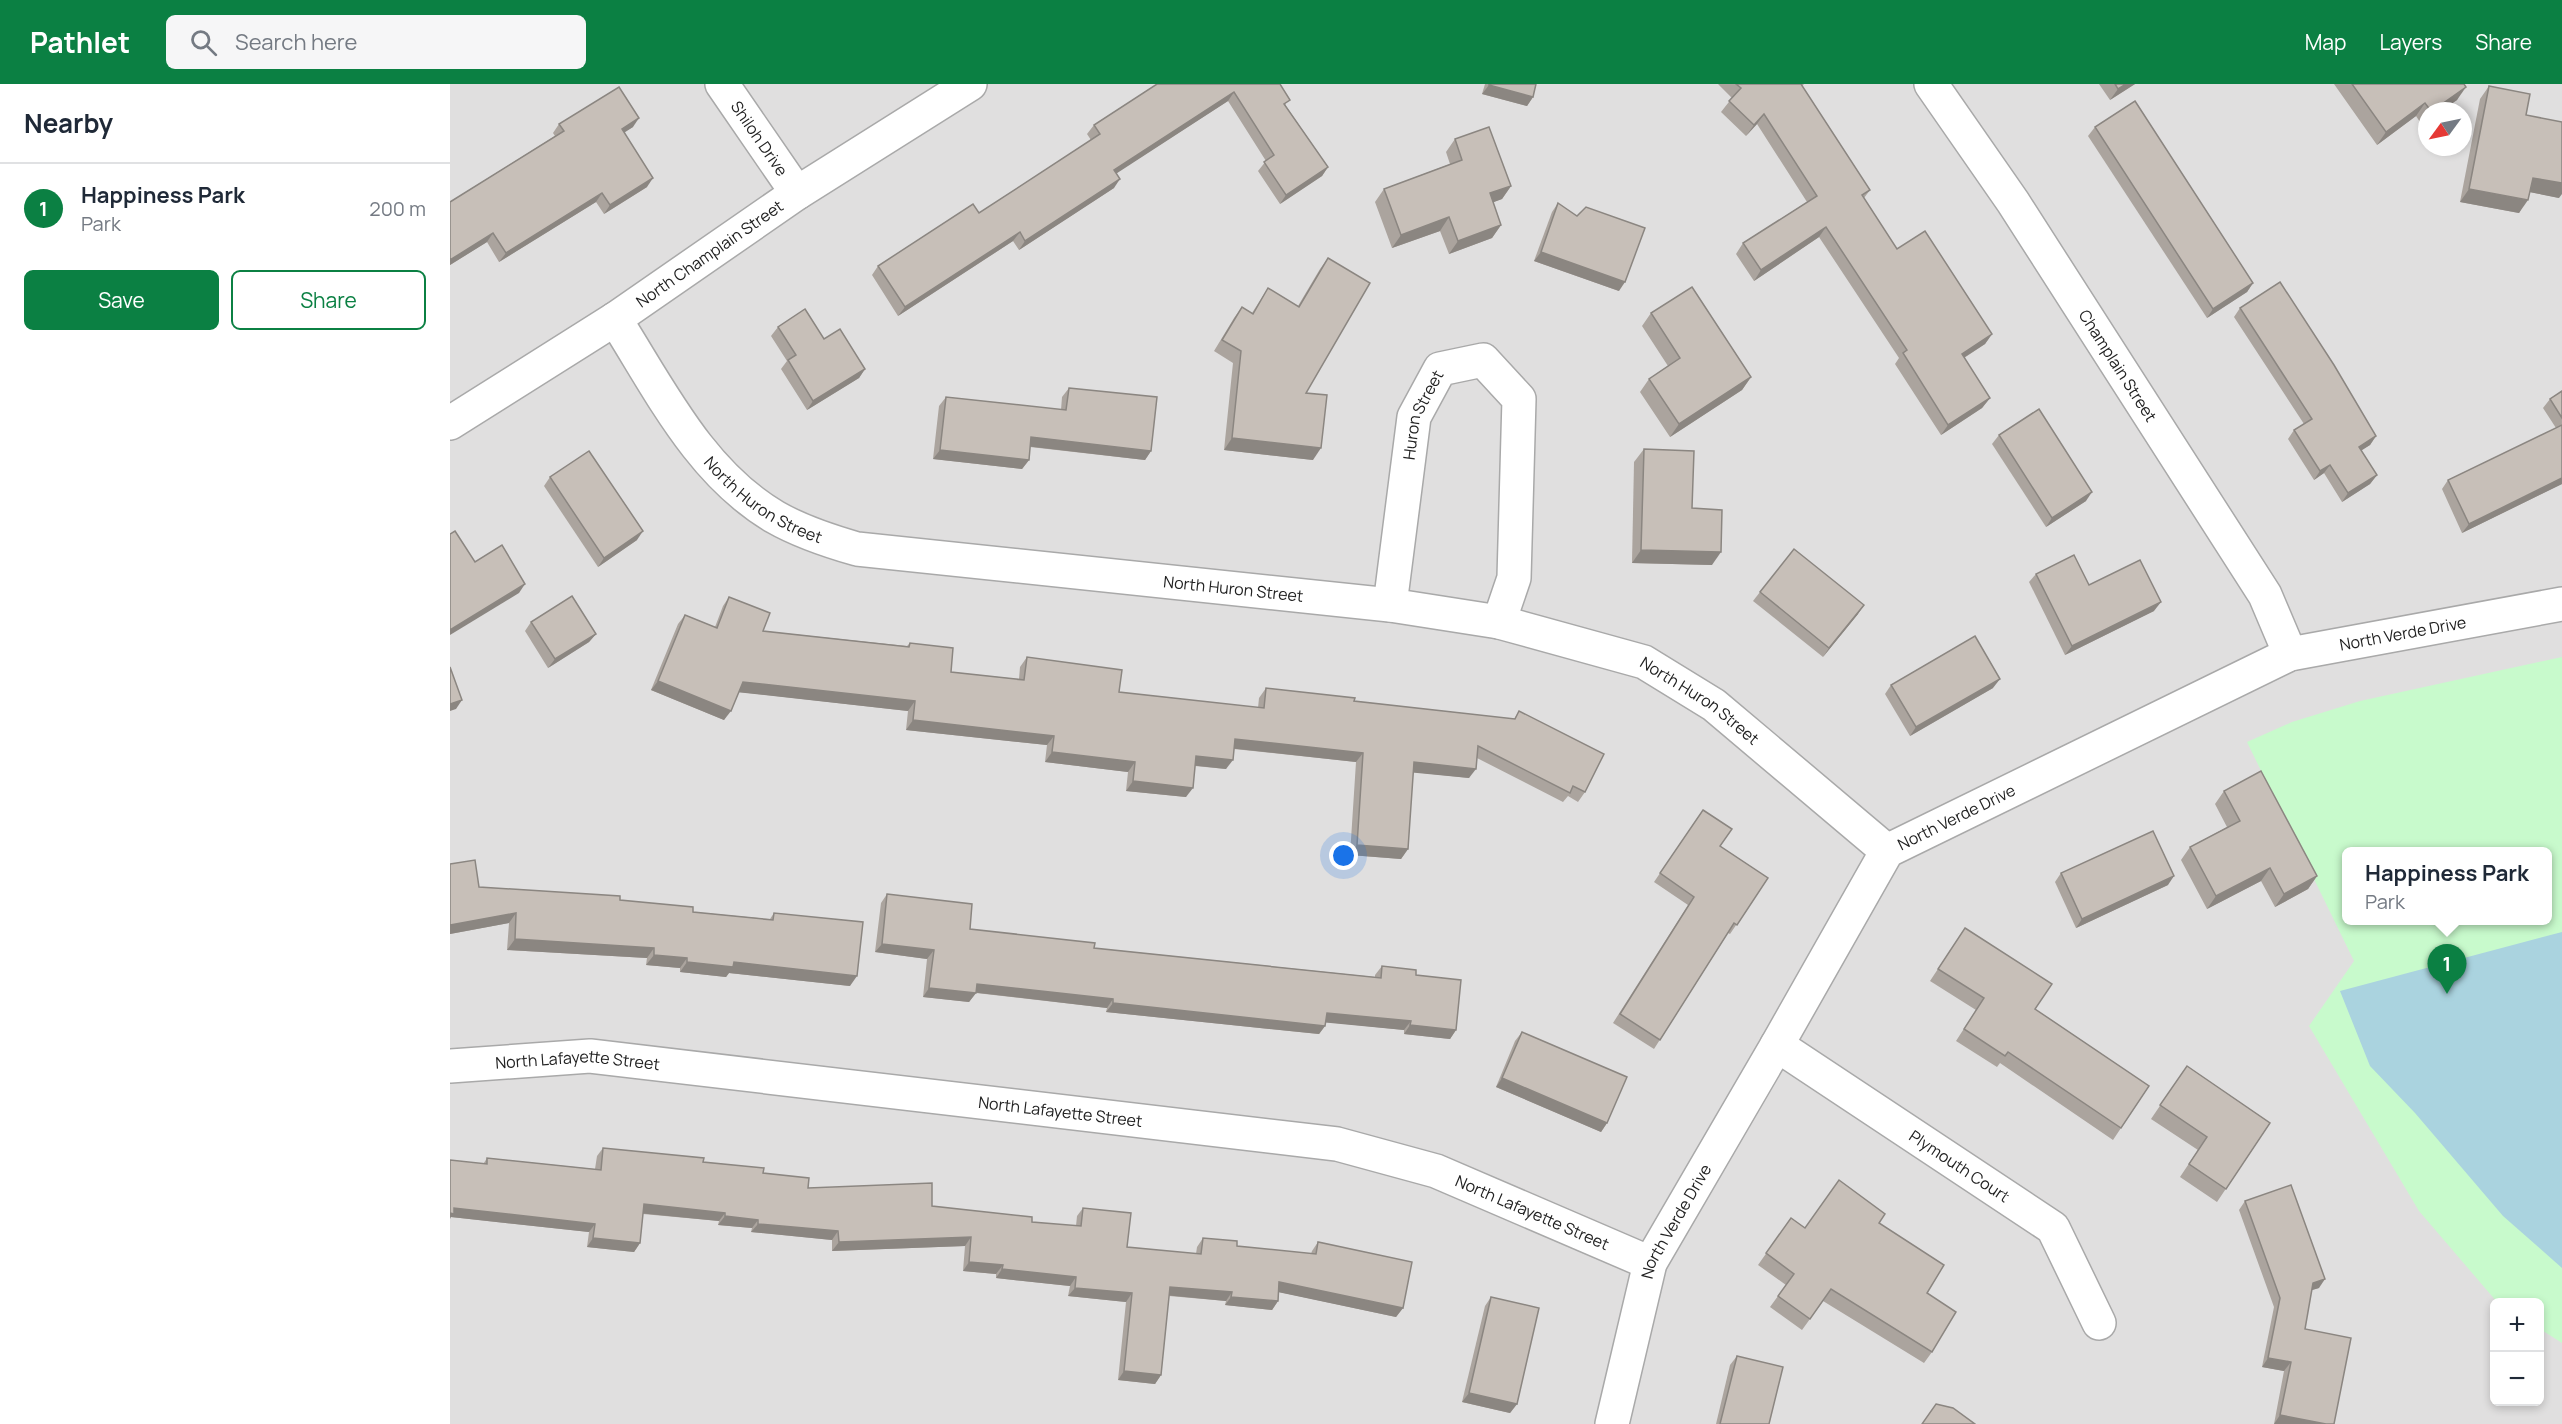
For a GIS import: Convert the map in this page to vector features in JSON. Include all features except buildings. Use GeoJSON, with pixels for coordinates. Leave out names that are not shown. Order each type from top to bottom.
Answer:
{"type":"FeatureCollection","features":[{"type":"Feature","properties":{"kind":"street","name":"Shiloh Drive"},"geometry":{"type":"LineString","coordinates":[[722,84],[797,193]]}},
{"type":"Feature","properties":{"kind":"street","name":"North Champlain Street"},"geometry":{"type":"LineString","coordinates":[[450,423],[615,319],[797,193],[970,84]]}},
{"type":"Feature","properties":{"kind":"street","name":"Champlain Street"},"geometry":{"type":"LineString","coordinates":[[1931,84],[2013,202],[2265,595],[2290,654]]}},
{"type":"Feature","properties":{"kind":"street","name":"North Huron Street"},"geometry":{"type":"LineString","coordinates":[[615,319],[699,451],[723,478],[776,518],[818,538],[857,549],[1390,605],[1499,622],[1644,662],[1714,705],[1887,851]]}},
{"type":"Feature","properties":{"kind":"street","name":"Huron Street"},"geometry":{"type":"LineString","coordinates":[[1390,605],[1414,417],[1440,369],[1483,360],[1519,399],[1514,578],[1499,622]]}},
{"type":"Feature","properties":{"kind":"street","name":"North Verde Drive"},"geometry":{"type":"LineString","coordinates":[[1612,1424],[1650,1263],[1778,1045],[1887,851],[2290,654],[2562,604]]}},
{"type":"Feature","properties":{"kind":"street","name":"Plymouth Court"},"geometry":{"type":"LineString","coordinates":[[1778,1045],[2053,1228],[2099,1323]]}},
{"type":"Feature","properties":{"kind":"street","name":"North Lafayette Street"},"geometry":{"type":"LineString","coordinates":[[450,1066],[590,1056],[1338,1144],[1436,1171],[1650,1263]]}},
{"type":"Feature","properties":{"kind":"shaded area"},"geometry":{"type":"Polygon","coordinates":[[[450,84],[2562,84],[2562,1424],[450,1424],[450,84]]]}},
{"type":"Feature","properties":{"kind":"green space"},"geometry":{"type":"Polygon","coordinates":[[[2562,657],[2562,1343],[2544,1332],[2544,1298],[2494,1298],[2419,1211],[2309,1026],[2354,961],[2247,742],[2292,722],[2360,701],[2562,657]]]}},
{"type":"Feature","properties":{"kind":"water"},"geometry":{"type":"Polygon","coordinates":[[[2562,932],[2562,1268],[2503,1216],[2415,1113],[2370,1066],[2340,991],[2562,932]]]}},
{"type":"Feature","properties":{"kind":"place","name":"Happiness Park"},"geometry":{"type":"Point","coordinates":[2447,994]}}]}
